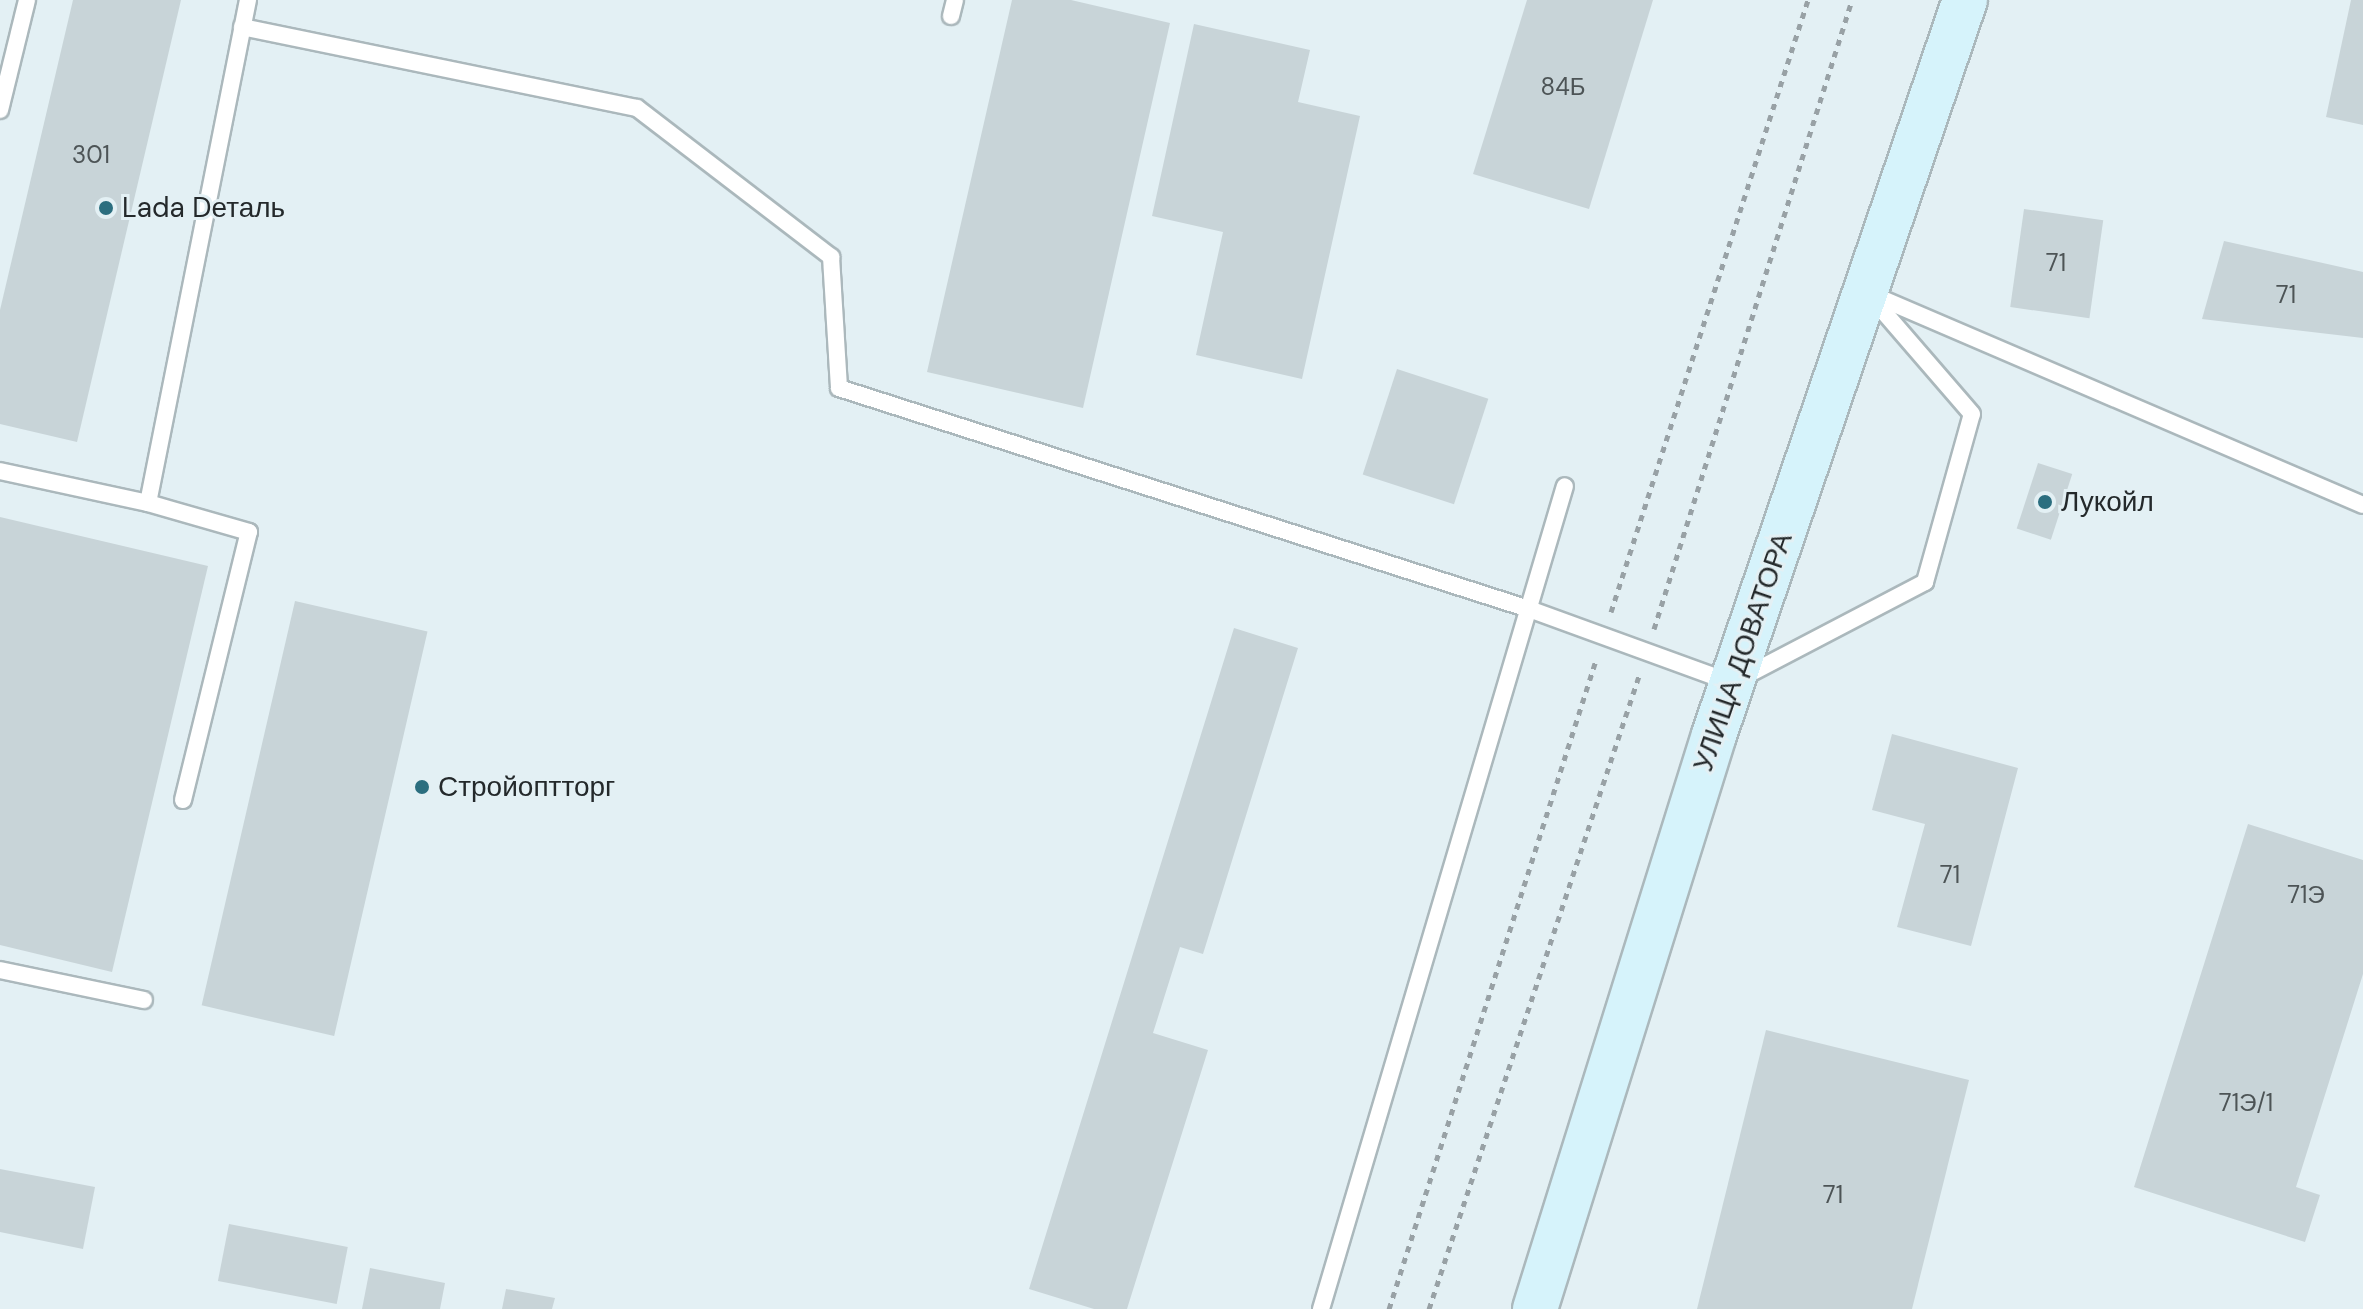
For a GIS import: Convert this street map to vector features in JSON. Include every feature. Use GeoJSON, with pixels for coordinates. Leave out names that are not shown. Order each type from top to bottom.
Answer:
{"type":"FeatureCollection","features":[{"type":"Feature","properties":{"kind":"main road","name":"УЛИЦА ДОВАТОРА"},"geometry":{"type":"LineString","coordinates":[[1535,1309],[1732,683],[1965,0]]}},
{"type":"Feature","properties":{"kind":"lane"},"geometry":{"type":"LineString","coordinates":[[0,110],[27,0]]}},
{"type":"Feature","properties":{"kind":"lane"},"geometry":{"type":"LineString","coordinates":[[148,503],[248,0]]}},
{"type":"Feature","properties":{"kind":"lane"},"geometry":{"type":"LineString","coordinates":[[242,27],[637,108],[831,257],[839,388],[1529,609],[1732,683],[1925,582],[1972,414],[1866,292]]}},
{"type":"Feature","properties":{"kind":"lane"},"geometry":{"type":"LineString","coordinates":[[1866,292],[2363,505]]}},
{"type":"Feature","properties":{"kind":"lane"},"geometry":{"type":"LineString","coordinates":[[0,471],[148,503],[249,532],[183,800]]}},
{"type":"Feature","properties":{"kind":"lane"},"geometry":{"type":"LineString","coordinates":[[1321,1309],[1565,486]]}},
{"type":"Feature","properties":{"kind":"lane"},"geometry":{"type":"LineString","coordinates":[[0,970],[144,1000]]}},
{"type":"Feature","properties":{"kind":"building"},"geometry":{"type":"Polygon","coordinates":[[[73,0],[181,0],[77,442],[0,424],[0,310],[73,0]]]}},
{"type":"Feature","properties":{"kind":"building"},"geometry":{"type":"Polygon","coordinates":[[[1012,0],[1071,0],[1170,23],[1083,408],[927,372],[1012,0]]]}},
{"type":"Feature","properties":{"kind":"building"},"geometry":{"type":"Polygon","coordinates":[[[1527,0],[1653,0],[1589,209],[1473,174],[1527,0]]]}},
{"type":"Feature","properties":{"kind":"building"},"geometry":{"type":"Polygon","coordinates":[[[2351,0],[2363,0],[2363,125],[2326,117],[2351,0]]]}},
{"type":"Feature","properties":{"kind":"building"},"geometry":{"type":"Polygon","coordinates":[[[1194,24],[1310,50],[1298,102],[1360,116],[1302,379],[1196,355],[1223,232],[1152,216],[1194,24]]]}},
{"type":"Feature","properties":{"kind":"building"},"geometry":{"type":"Polygon","coordinates":[[[2024,209],[2103,220],[2089,318],[2010,307],[2024,209]]]}},
{"type":"Feature","properties":{"kind":"building"},"geometry":{"type":"Polygon","coordinates":[[[2224,241],[2363,272],[2363,338],[2202,319],[2224,241]]]}},
{"type":"Feature","properties":{"kind":"building"},"geometry":{"type":"Polygon","coordinates":[[[1397,369],[1488,399],[1454,504],[1363,475],[1397,369]]]}},
{"type":"Feature","properties":{"kind":"building","name":"Лукойл"},"geometry":{"type":"Polygon","coordinates":[[[2038,463],[2072,474],[2051,540],[2017,529],[2038,463]]]}},
{"type":"Feature","properties":{"kind":"building"},"geometry":{"type":"Polygon","coordinates":[[[0,517],[208,566],[112,972],[0,945],[0,517]]]}},
{"type":"Feature","properties":{"kind":"building"},"geometry":{"type":"Polygon","coordinates":[[[295,601],[428,632],[334,1036],[202,1005],[295,601]]]}},
{"type":"Feature","properties":{"kind":"building"},"geometry":{"type":"Polygon","coordinates":[[[1234,628],[1298,648],[1203,954],[1180,947],[1153,1033],[1208,1050],[1127,1309],[1094,1309],[1029,1289],[1234,628]]]}},
{"type":"Feature","properties":{"kind":"building"},"geometry":{"type":"Polygon","coordinates":[[[1892,734],[2018,768],[1971,946],[1897,927],[1925,824],[1872,810],[1892,734]]]}},
{"type":"Feature","properties":{"kind":"building"},"geometry":{"type":"Polygon","coordinates":[[[2248,824],[2363,860],[2363,974],[2296,1187],[2320,1195],[2305,1242],[2134,1187],[2248,824]]]}},
{"type":"Feature","properties":{"kind":"building"},"geometry":{"type":"Polygon","coordinates":[[[1766,1030],[1969,1080],[1912,1309],[1697,1309],[1766,1030]]]}},
{"type":"Feature","properties":{"kind":"building"},"geometry":{"type":"Polygon","coordinates":[[[0,1169],[95,1187],[83,1249],[0,1232],[0,1169]]]}},
{"type":"Feature","properties":{"kind":"building"},"geometry":{"type":"Polygon","coordinates":[[[229,1224],[348,1247],[337,1304],[218,1281],[229,1224]]]}},
{"type":"Feature","properties":{"kind":"building"},"geometry":{"type":"Polygon","coordinates":[[[370,1268],[445,1283],[440,1309],[362,1309],[370,1268]]]}},
{"type":"Feature","properties":{"kind":"building"},"geometry":{"type":"Polygon","coordinates":[[[506,1289],[555,1298],[552,1309],[502,1309],[506,1289]]]}},
{"type":"Feature","properties":{"kind":"place","name":"Lada Dеталь"},"geometry":{"type":"Point","coordinates":[106,208]}},
{"type":"Feature","properties":{"kind":"place","name":"Лукойл"},"geometry":{"type":"Point","coordinates":[2045,502]}},
{"type":"Feature","properties":{"kind":"place","name":"Стройоптторг"},"geometry":{"type":"Point","coordinates":[422,787]}}]}
